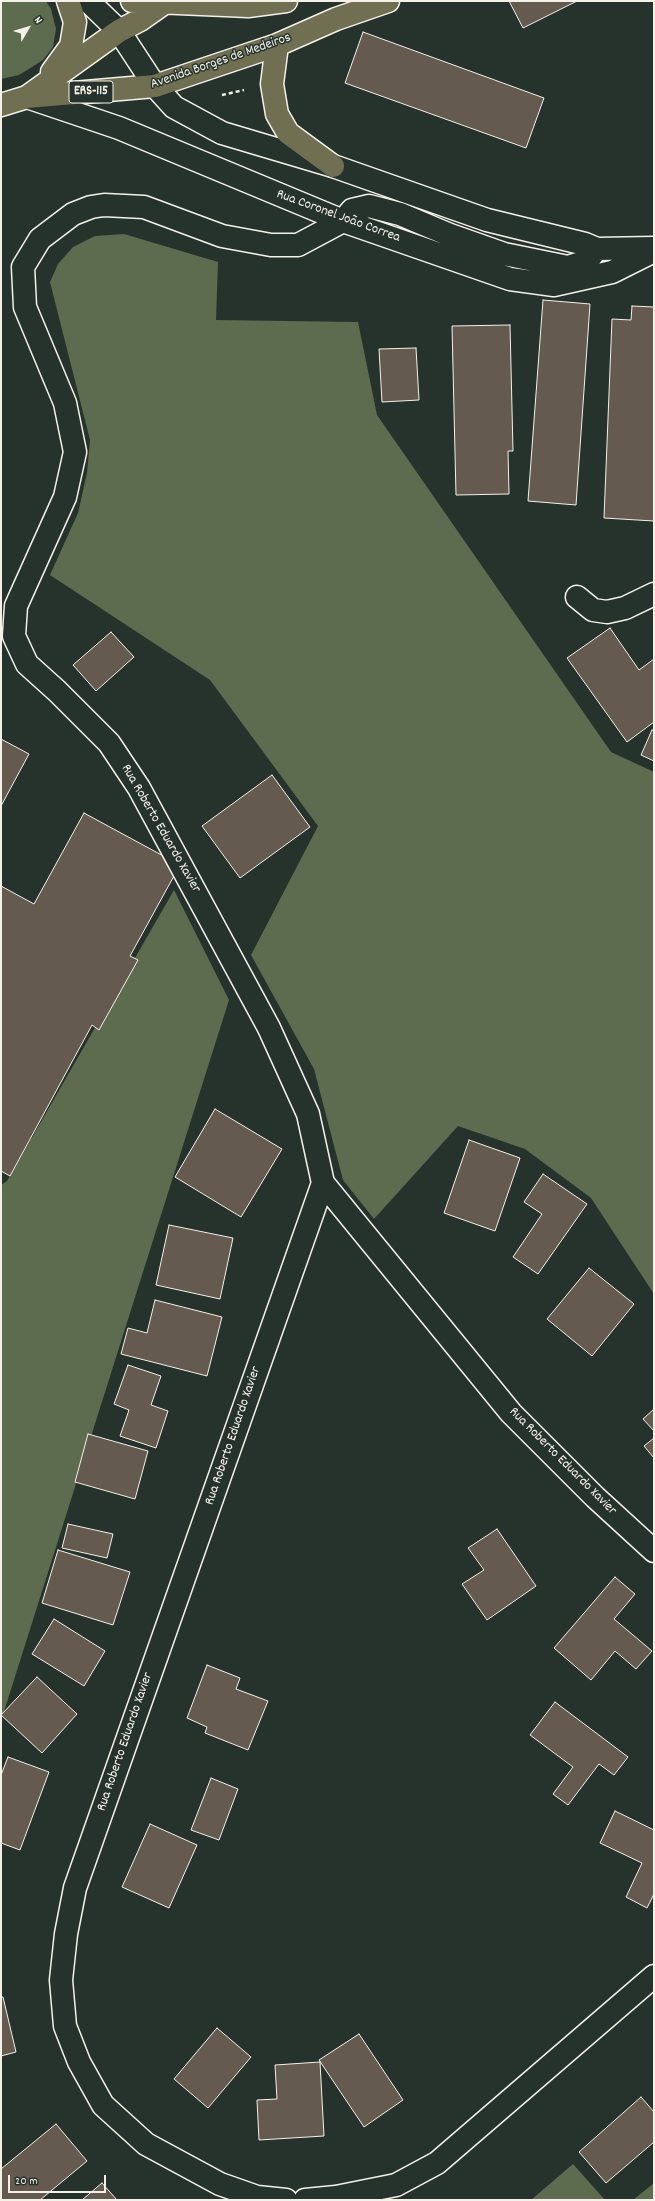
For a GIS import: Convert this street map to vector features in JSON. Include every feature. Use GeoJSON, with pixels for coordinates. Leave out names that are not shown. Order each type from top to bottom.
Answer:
{"type":"FeatureCollection","features":[{"type":"Feature","properties":{"kind":"main road"},"geometry":{"type":"LineString","coordinates":[[27,97],[56,67],[71,46],[75,22],[68,1]]}},
{"type":"Feature","properties":{"kind":"main road"},"geometry":{"type":"LineString","coordinates":[[132,1],[248,6],[284,1]]}},
{"type":"Feature","properties":{"kind":"main road","name":"Avenida Borges de Medeiros"},"geometry":{"type":"LineString","coordinates":[[1,104],[27,97],[155,86],[277,45],[336,19],[388,1]]}},
{"type":"Feature","properties":{"kind":"main road"},"geometry":{"type":"LineString","coordinates":[[27,97],[118,31],[140,20],[165,2]]}},
{"type":"Feature","properties":{"kind":"main road"},"geometry":{"type":"LineString","coordinates":[[277,45],[272,84],[276,114],[288,133],[333,166]]}},
{"type":"Feature","properties":{"kind":"street"},"geometry":{"type":"LineString","coordinates":[[88,1],[118,31],[155,86],[174,106],[222,132],[333,166],[487,220],[585,244],[597,249],[654,248]]}},
{"type":"Feature","properties":{"kind":"street","name":"Rua Coronel João Correa"},"geometry":{"type":"LineString","coordinates":[[27,97],[119,128],[343,221],[510,279],[554,285],[612,272],[654,251]]}},
{"type":"Feature","properties":{"kind":"street","name":"Rua Roberto Eduardo Xavier"},"geometry":{"type":"LineString","coordinates":[[597,249],[587,261],[568,267],[504,254],[450,235],[400,214],[369,206],[352,210],[343,221],[298,245],[271,245],[222,236],[144,207],[104,205],[91,207],[73,214],[40,239],[23,267],[25,307],[65,404],[75,452],[65,497],[16,606],[14,636],[27,664],[57,691],[109,743],[139,788],[269,1028],[308,1114],[323,1183],[511,1413],[595,1497],[654,1551]]}},
{"type":"Feature","properties":{"kind":"street"},"geometry":{"type":"LineString","coordinates":[[576,597],[593,610],[606,612],[625,608],[654,594]]}},
{"type":"Feature","properties":{"kind":"street","name":"Rua Roberto Eduardo Xavier"},"geometry":{"type":"LineString","coordinates":[[286,2200],[257,2197],[220,2184],[146,2144],[103,2105],[79,2062],[65,2026],[61,1980],[66,1934],[75,1888],[323,1183]]}},
{"type":"Feature","properties":{"kind":"street"},"geometry":{"type":"LineString","coordinates":[[305,2200],[337,2199],[397,2193],[437,2163],[654,1976]]}},
{"type":"Feature","properties":{"kind":"green space"},"geometry":{"type":"Polygon","coordinates":[[[1,1],[46,1],[51,9],[56,29],[53,47],[43,60],[19,75],[1,79],[1,1]]]}},
{"type":"Feature","properties":{"kind":"green space"},"geometry":{"type":"Polygon","coordinates":[[[124,234],[218,262],[216,320],[358,322],[377,415],[611,752],[654,772],[654,1294],[591,1198],[525,1149],[458,1126],[374,1219],[343,1180],[314,1069],[251,955],[318,826],[210,680],[50,575],[78,513],[87,473],[90,440],[50,282],[58,264],[73,247],[95,236],[124,234]]]}},
{"type":"Feature","properties":{"kind":"green space"},"geometry":{"type":"Polygon","coordinates":[[[174,890],[229,1000],[1,1721],[1,1185],[7,1181],[174,890]]]}},
{"type":"Feature","properties":{"kind":"green space"},"geometry":{"type":"Polygon","coordinates":[[[573,2164],[605,2200],[531,2200],[573,2164]]]}},
{"type":"Feature","properties":{"kind":"green space"},"geometry":{"type":"Polygon","coordinates":[[[654,2183],[654,2200],[633,2200],[654,2183]]]}},
{"type":"Feature","properties":{"kind":"building"},"geometry":{"type":"Polygon","coordinates":[[[509,1],[577,1],[523,28],[509,1]]]}},
{"type":"Feature","properties":{"kind":"building"},"geometry":{"type":"Polygon","coordinates":[[[363,32],[544,98],[526,148],[345,83],[363,32]]]}},
{"type":"Feature","properties":{"kind":"building"},"geometry":{"type":"Polygon","coordinates":[[[543,300],[590,304],[576,505],[528,501],[543,300]]]}},
{"type":"Feature","properties":{"kind":"building"},"geometry":{"type":"Polygon","coordinates":[[[632,306],[654,307],[654,521],[604,518],[612,319],[631,320],[632,306]]]}},
{"type":"Feature","properties":{"kind":"building"},"geometry":{"type":"Polygon","coordinates":[[[510,325],[513,451],[508,451],[509,494],[456,495],[452,326],[510,325]]]}},
{"type":"Feature","properties":{"kind":"building"},"geometry":{"type":"Polygon","coordinates":[[[416,348],[419,400],[382,402],[379,349],[416,348]]]}},
{"type":"Feature","properties":{"kind":"building"},"geometry":{"type":"Polygon","coordinates":[[[610,628],[639,670],[654,659],[654,722],[627,742],[567,658],[610,628]]]}},
{"type":"Feature","properties":{"kind":"building"},"geometry":{"type":"Polygon","coordinates":[[[111,632],[134,657],[96,691],[73,665],[111,632]]]}},
{"type":"Feature","properties":{"kind":"building"},"geometry":{"type":"Polygon","coordinates":[[[652,730],[654,731],[654,761],[641,755],[652,730]]]}},
{"type":"Feature","properties":{"kind":"building"},"geometry":{"type":"Polygon","coordinates":[[[1,739],[29,754],[1,806],[1,739]]]}},
{"type":"Feature","properties":{"kind":"building"},"geometry":{"type":"Polygon","coordinates":[[[272,775],[310,827],[240,878],[202,826],[272,775]]]}},
{"type":"Feature","properties":{"kind":"building"},"geometry":{"type":"Polygon","coordinates":[[[84,813],[180,865],[130,956],[138,960],[99,1030],[92,1025],[10,1176],[1,1171],[1,886],[34,904],[84,813]]]}},
{"type":"Feature","properties":{"kind":"building"},"geometry":{"type":"Polygon","coordinates":[[[215,1109],[282,1149],[241,1217],[175,1177],[215,1109]]]}},
{"type":"Feature","properties":{"kind":"building"},"geometry":{"type":"Polygon","coordinates":[[[469,1140],[520,1158],[495,1231],[444,1213],[469,1140]]]}},
{"type":"Feature","properties":{"kind":"building"},"geometry":{"type":"Polygon","coordinates":[[[543,1174],[587,1204],[538,1274],[513,1257],[542,1214],[524,1202],[543,1174]]]}},
{"type":"Feature","properties":{"kind":"building"},"geometry":{"type":"Polygon","coordinates":[[[169,1225],[233,1238],[220,1299],[156,1285],[169,1225]]]}},
{"type":"Feature","properties":{"kind":"building"},"geometry":{"type":"Polygon","coordinates":[[[589,1268],[634,1304],[592,1356],[547,1319],[589,1268]]]}},
{"type":"Feature","properties":{"kind":"building"},"geometry":{"type":"Polygon","coordinates":[[[155,1300],[222,1317],[207,1376],[121,1354],[128,1328],[147,1333],[155,1300]]]}},
{"type":"Feature","properties":{"kind":"building"},"geometry":{"type":"Polygon","coordinates":[[[128,1365],[161,1376],[151,1405],[168,1411],[156,1448],[120,1436],[129,1410],[114,1404],[128,1365]]]}},
{"type":"Feature","properties":{"kind":"building"},"geometry":{"type":"Polygon","coordinates":[[[654,1409],[654,1431],[643,1419],[654,1409]]]}},
{"type":"Feature","properties":{"kind":"building"},"geometry":{"type":"Polygon","coordinates":[[[88,1434],[148,1451],[135,1499],[75,1482],[88,1434]]]}},
{"type":"Feature","properties":{"kind":"building"},"geometry":{"type":"Polygon","coordinates":[[[654,1438],[654,1458],[644,1446],[654,1438]]]}},
{"type":"Feature","properties":{"kind":"building"},"geometry":{"type":"Polygon","coordinates":[[[68,1524],[113,1534],[107,1558],[62,1548],[68,1524]]]}},
{"type":"Feature","properties":{"kind":"building"},"geometry":{"type":"Polygon","coordinates":[[[497,1529],[536,1586],[487,1620],[462,1584],[484,1570],[468,1548],[497,1529]]]}},
{"type":"Feature","properties":{"kind":"building"},"geometry":{"type":"Polygon","coordinates":[[[58,1550],[130,1572],[113,1625],[42,1603],[58,1550]]]}},
{"type":"Feature","properties":{"kind":"building"},"geometry":{"type":"Polygon","coordinates":[[[615,1577],[635,1594],[614,1619],[652,1651],[636,1669],[615,1651],[591,1680],[554,1648],[615,1577]]]}},
{"type":"Feature","properties":{"kind":"building"},"geometry":{"type":"Polygon","coordinates":[[[54,1619],[105,1651],[84,1686],[32,1654],[54,1619]]]}},
{"type":"Feature","properties":{"kind":"building"},"geometry":{"type":"Polygon","coordinates":[[[207,1665],[240,1678],[236,1689],[268,1701],[248,1750],[205,1733],[207,1727],[187,1718],[207,1665]]]}},
{"type":"Feature","properties":{"kind":"building"},"geometry":{"type":"Polygon","coordinates":[[[37,1677],[77,1714],[42,1753],[1,1715],[37,1677]]]}},
{"type":"Feature","properties":{"kind":"building"},"geometry":{"type":"Polygon","coordinates":[[[555,1702],[628,1757],[614,1775],[599,1764],[568,1805],[553,1794],[573,1767],[530,1735],[555,1702]]]}},
{"type":"Feature","properties":{"kind":"building"},"geometry":{"type":"Polygon","coordinates":[[[8,1757],[49,1772],[20,1850],[1,1843],[1,1775],[8,1757]]]}},
{"type":"Feature","properties":{"kind":"building"},"geometry":{"type":"Polygon","coordinates":[[[211,1778],[238,1789],[219,1840],[191,1830],[211,1778]]]}},
{"type":"Feature","properties":{"kind":"building"},"geometry":{"type":"Polygon","coordinates":[[[615,1811],[654,1830],[654,1894],[647,1908],[626,1897],[642,1863],[600,1843],[615,1811]]]}},
{"type":"Feature","properties":{"kind":"building"},"geometry":{"type":"Polygon","coordinates":[[[150,1824],[197,1845],[169,1908],[122,1887],[150,1824]]]}},
{"type":"Feature","properties":{"kind":"building"},"geometry":{"type":"Polygon","coordinates":[[[1,1997],[3,1997],[16,2052],[1,2056],[1,1997]]]}},
{"type":"Feature","properties":{"kind":"building"},"geometry":{"type":"Polygon","coordinates":[[[217,2028],[251,2057],[208,2108],[174,2079],[217,2028]]]}},
{"type":"Feature","properties":{"kind":"building"},"geometry":{"type":"Polygon","coordinates":[[[359,2034],[403,2100],[364,2127],[319,2060],[359,2034]]]}},
{"type":"Feature","properties":{"kind":"building"},"geometry":{"type":"Polygon","coordinates":[[[320,2062],[324,2136],[259,2140],[257,2100],[277,2099],[275,2065],[320,2062]]]}},
{"type":"Feature","properties":{"kind":"building"},"geometry":{"type":"Polygon","coordinates":[[[641,2097],[654,2112],[654,2142],[606,2183],[579,2152],[641,2097]]]}},
{"type":"Feature","properties":{"kind":"building"},"geometry":{"type":"Polygon","coordinates":[[[56,2124],[87,2161],[40,2200],[1,2200],[1,2169],[56,2124]]]}},
{"type":"Feature","properties":{"kind":"building"},"geometry":{"type":"Polygon","coordinates":[[[102,2183],[117,2200],[82,2200],[102,2183]]]}}]}
